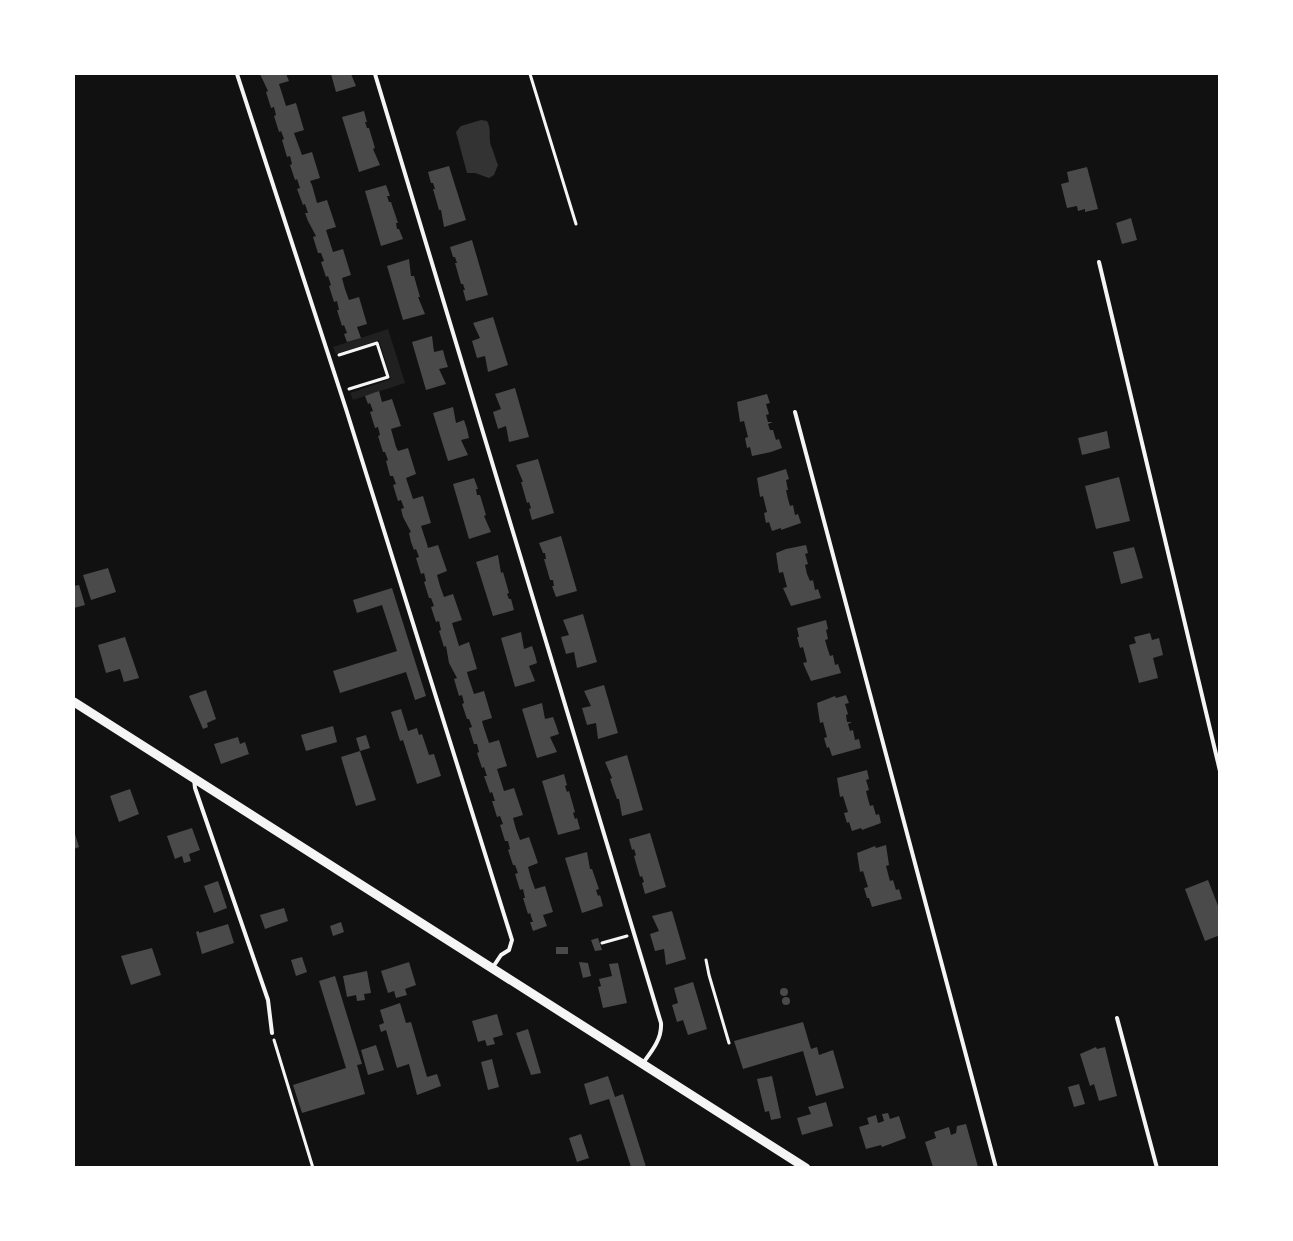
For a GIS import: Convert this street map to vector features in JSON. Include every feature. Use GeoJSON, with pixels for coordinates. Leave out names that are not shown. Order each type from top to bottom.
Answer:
{"type":"FeatureCollection","features":[{"type":"Feature","properties":{"kind":"street"},"geometry":{"type":"LineString","coordinates":[[74,702],[806,1167]]}},
{"type":"Feature","properties":{"kind":"lane"},"geometry":{"type":"LineString","coordinates":[[237,74],[340,392],[512,940],[509,950],[501,955],[492,968]]}},
{"type":"Feature","properties":{"kind":"lane"},"geometry":{"type":"LineString","coordinates":[[375,74],[661,1023],[662,1031],[659,1039],[643,1064]]}},
{"type":"Feature","properties":{"kind":"lane"},"geometry":{"type":"LineString","coordinates":[[1099,262],[1220,771]]}},
{"type":"Feature","properties":{"kind":"lane"},"geometry":{"type":"LineString","coordinates":[[795,412],[996,1167]]}},
{"type":"Feature","properties":{"kind":"lane"},"geometry":{"type":"LineString","coordinates":[[194,777],[195,788],[268,1000],[272,1033]]}},
{"type":"Feature","properties":{"kind":"lane"},"geometry":{"type":"LineString","coordinates":[[1117,1018],[1157,1167]]}},
{"type":"Feature","properties":{"kind":"path"},"geometry":{"type":"LineString","coordinates":[[530,74],[576,224]]}},
{"type":"Feature","properties":{"kind":"path"},"geometry":{"type":"LineString","coordinates":[[329,358],[377,343],[388,377],[340,392]]}},
{"type":"Feature","properties":{"kind":"path"},"geometry":{"type":"LineString","coordinates":[[602,943],[634,934]]}},
{"type":"Feature","properties":{"kind":"path"},"geometry":{"type":"LineString","coordinates":[[706,960],[729,1043]]}},
{"type":"Feature","properties":{"kind":"path"},"geometry":{"type":"LineString","coordinates":[[272,1033],[313,1167]]}},
{"type":"Feature","properties":{"kind":"shaded area"},"geometry":{"type":"Polygon","coordinates":[[[481,120],[487,121],[490,143],[498,165],[494,175],[489,178],[467,173],[456,132],[461,126],[481,120]]]}},
{"type":"Feature","properties":{"kind":"shaded area"},"geometry":{"type":"Polygon","coordinates":[[[388,329],[405,383],[353,400],[350,393],[391,379],[379,340],[336,354],[333,347],[388,329]]]}},
{"type":"Feature","properties":{"kind":"building"},"geometry":{"type":"Polygon","coordinates":[[[260,74],[286,74],[289,81],[279,84],[286,106],[296,103],[304,130],[294,133],[302,155],[312,152],[320,178],[310,181],[317,203],[327,200],[336,227],[326,230],[333,252],[343,249],[351,275],[342,278],[349,300],[359,297],[367,324],[357,327],[361,338],[347,342],[344,334],[347,333],[337,310],[339,310],[337,301],[334,302],[329,286],[331,285],[321,262],[324,261],[321,253],[318,253],[313,237],[316,236],[305,213],[308,213],[297,189],[300,188],[290,165],[292,164],[290,156],[287,157],[282,140],[284,139],[274,116],[276,115],[274,107],[271,108],[266,92],[268,91],[260,74]]]}},
{"type":"Feature","properties":{"kind":"building"},"geometry":{"type":"Polygon","coordinates":[[[331,74],[351,74],[356,86],[336,92],[331,74]]]}},
{"type":"Feature","properties":{"kind":"building"},"geometry":{"type":"Polygon","coordinates":[[[364,111],[367,122],[365,122],[375,148],[373,149],[380,165],[359,172],[342,117],[364,111]]]}},
{"type":"Feature","properties":{"kind":"building"},"geometry":{"type":"Polygon","coordinates":[[[449,166],[466,220],[444,227],[441,210],[439,210],[433,189],[435,189],[428,172],[449,166]]]}},
{"type":"Feature","properties":{"kind":"building"},"geometry":{"type":"Polygon","coordinates":[[[1087,167],[1098,209],[1085,212],[1085,209],[1078,211],[1077,206],[1067,208],[1061,184],[1069,182],[1067,172],[1087,167]]]}},
{"type":"Feature","properties":{"kind":"building"},"geometry":{"type":"Polygon","coordinates":[[[386,185],[390,196],[387,196],[398,223],[396,223],[397,229],[403,239],[381,246],[365,191],[386,185]]]}},
{"type":"Feature","properties":{"kind":"building"},"geometry":{"type":"Polygon","coordinates":[[[1131,218],[1137,240],[1122,244],[1116,223],[1131,218]]]}},
{"type":"Feature","properties":{"kind":"building"},"geometry":{"type":"Polygon","coordinates":[[[472,240],[488,295],[466,301],[463,290],[465,290],[455,263],[457,263],[450,247],[472,240]]]}},
{"type":"Feature","properties":{"kind":"building"},"geometry":{"type":"Polygon","coordinates":[[[409,259],[411,276],[414,276],[420,297],[418,297],[425,314],[403,320],[387,266],[409,259]]]}},
{"type":"Feature","properties":{"kind":"building"},"geometry":{"type":"Polygon","coordinates":[[[493,317],[508,365],[488,372],[485,356],[477,358],[472,341],[480,338],[473,323],[493,317]]]}},
{"type":"Feature","properties":{"kind":"building"},"geometry":{"type":"Polygon","coordinates":[[[432,336],[434,352],[443,350],[448,367],[439,369],[446,384],[426,390],[412,342],[432,336]]]}},
{"type":"Feature","properties":{"kind":"building"},"geometry":{"type":"Polygon","coordinates":[[[515,388],[529,437],[509,442],[506,426],[498,429],[493,412],[501,409],[495,394],[515,388]]]}},
{"type":"Feature","properties":{"kind":"building"},"geometry":{"type":"Polygon","coordinates":[[[379,391],[382,402],[392,399],[401,426],[391,429],[398,451],[408,448],[416,474],[406,478],[413,499],[423,496],[431,523],[421,526],[428,548],[438,545],[447,571],[437,575],[444,597],[453,594],[462,620],[452,623],[459,646],[469,642],[477,669],[467,672],[468,676],[474,694],[484,691],[492,718],[482,721],[483,725],[489,743],[499,740],[507,766],[497,769],[504,791],[514,788],[523,815],[513,818],[516,829],[520,840],[529,837],[538,863],[528,867],[531,878],[535,889],[545,886],[553,912],[543,915],[547,926],[533,931],[530,922],[533,922],[523,898],[525,898],[523,889],[520,890],[515,874],[518,873],[508,850],[510,849],[508,841],[505,841],[500,825],[503,824],[500,816],[497,817],[492,801],[495,801],[484,776],[487,776],[477,753],[479,752],[477,744],[474,744],[469,728],[472,727],[462,704],[464,703],[462,695],[459,696],[454,679],[457,678],[449,663],[446,646],[444,647],[439,631],[441,630],[439,621],[436,622],[431,607],[434,606],[424,582],[426,581],[424,573],[421,574],[416,558],[419,557],[411,542],[409,533],[411,532],[403,517],[401,509],[404,508],[401,500],[398,501],[393,485],[396,484],[393,476],[390,476],[386,461],[388,460],[378,436],[380,435],[378,427],[375,428],[370,412],[373,411],[365,396],[379,391]]]}},
{"type":"Feature","properties":{"kind":"building"},"geometry":{"type":"Polygon","coordinates":[[[767,394],[770,403],[766,404],[769,414],[766,415],[768,422],[773,422],[768,424],[776,440],[779,439],[782,448],[752,456],[750,447],[747,448],[745,438],[748,437],[744,421],[740,422],[737,402],[767,394]]]}},
{"type":"Feature","properties":{"kind":"building"},"geometry":{"type":"Polygon","coordinates":[[[453,407],[456,423],[464,420],[467,429],[469,438],[461,440],[468,455],[448,461],[433,413],[453,407]]]}},
{"type":"Feature","properties":{"kind":"building"},"geometry":{"type":"Polygon","coordinates":[[[1107,431],[1110,448],[1082,455],[1078,438],[1107,431]]]}},
{"type":"Feature","properties":{"kind":"building"},"geometry":{"type":"Polygon","coordinates":[[[538,459],[554,513],[532,520],[529,509],[531,508],[529,502],[527,503],[521,482],[523,482],[516,465],[538,459]]]}},
{"type":"Feature","properties":{"kind":"building"},"geometry":{"type":"Polygon","coordinates":[[[786,469],[789,479],[786,480],[788,499],[801,523],[772,531],[769,522],[766,523],[764,513],[767,512],[763,496],[760,497],[757,478],[786,469]]]}},
{"type":"Feature","properties":{"kind":"building"},"geometry":{"type":"Polygon","coordinates":[[[1119,477],[1130,521],[1096,529],[1085,486],[1119,477]]]}},
{"type":"Feature","properties":{"kind":"building"},"geometry":{"type":"Polygon","coordinates":[[[474,478],[478,489],[476,489],[477,495],[480,495],[486,515],[484,516],[491,532],[469,539],[453,484],[474,478]]]}},
{"type":"Feature","properties":{"kind":"building"},"geometry":{"type":"Polygon","coordinates":[[[561,536],[577,591],[556,597],[552,586],[554,586],[553,580],[550,580],[544,559],[546,559],[545,553],[539,543],[561,536]]]}},
{"type":"Feature","properties":{"kind":"building"},"geometry":{"type":"Polygon","coordinates":[[[806,545],[807,574],[810,581],[813,580],[815,590],[818,589],[821,598],[791,606],[783,588],[787,587],[783,572],[779,573],[776,553],[806,545]]]}},
{"type":"Feature","properties":{"kind":"building"},"geometry":{"type":"Polygon","coordinates":[[[1134,547],[1143,578],[1121,584],[1113,552],[1134,547]]]}},
{"type":"Feature","properties":{"kind":"building"},"geometry":{"type":"Polygon","coordinates":[[[498,555],[501,573],[503,572],[509,593],[507,594],[514,610],[493,616],[476,562],[498,555]]]}},
{"type":"Feature","properties":{"kind":"building"},"geometry":{"type":"Polygon","coordinates":[[[108,568],[116,592],[91,600],[83,575],[108,568]]]}},
{"type":"Feature","properties":{"kind":"building"},"geometry":{"type":"Polygon","coordinates":[[[79,585],[85,605],[74,608],[74,586],[79,585]]]}},
{"type":"Feature","properties":{"kind":"building"},"geometry":{"type":"Polygon","coordinates":[[[392,588],[426,696],[415,700],[406,672],[340,693],[333,671],[397,651],[382,605],[357,613],[353,600],[392,588]]]}},
{"type":"Feature","properties":{"kind":"building"},"geometry":{"type":"Polygon","coordinates":[[[583,614],[597,662],[577,668],[574,652],[566,654],[561,637],[569,635],[563,620],[583,614]]]}},
{"type":"Feature","properties":{"kind":"building"},"geometry":{"type":"Polygon","coordinates":[[[826,620],[828,639],[825,640],[830,656],[833,655],[835,665],[838,664],[841,673],[811,681],[803,663],[807,662],[803,647],[800,648],[797,628],[826,620]]]}},
{"type":"Feature","properties":{"kind":"building"},"geometry":{"type":"Polygon","coordinates":[[[521,632],[524,649],[532,646],[537,663],[529,666],[535,681],[515,687],[501,638],[521,632]]]}},
{"type":"Feature","properties":{"kind":"building"},"geometry":{"type":"Polygon","coordinates":[[[1150,633],[1152,640],[1159,638],[1163,655],[1153,658],[1158,678],[1139,683],[1129,645],[1136,643],[1134,637],[1150,633]]]}},
{"type":"Feature","properties":{"kind":"building"},"geometry":{"type":"Polygon","coordinates":[[[125,637],[139,678],[124,682],[120,669],[106,673],[98,645],[125,637]]]}},
{"type":"Feature","properties":{"kind":"building"},"geometry":{"type":"Polygon","coordinates":[[[604,685],[618,733],[598,739],[596,723],[587,725],[582,708],[591,706],[584,691],[604,685]]]}},
{"type":"Feature","properties":{"kind":"building"},"geometry":{"type":"Polygon","coordinates":[[[206,690],[216,719],[207,723],[208,727],[203,729],[189,696],[206,690]]]}},
{"type":"Feature","properties":{"kind":"building"},"geometry":{"type":"Polygon","coordinates":[[[846,695],[849,703],[845,704],[848,714],[846,715],[847,722],[852,722],[848,724],[850,731],[853,730],[855,740],[859,739],[861,748],[832,756],[824,738],[827,737],[823,722],[820,723],[817,703],[835,696],[836,698],[846,695]]]}},
{"type":"Feature","properties":{"kind":"building"},"geometry":{"type":"Polygon","coordinates":[[[542,703],[545,719],[553,717],[559,734],[550,737],[557,752],[537,758],[522,709],[542,703]]]}},
{"type":"Feature","properties":{"kind":"building"},"geometry":{"type":"Polygon","coordinates":[[[401,709],[408,731],[417,728],[419,735],[422,734],[429,755],[434,754],[441,776],[417,784],[391,712],[401,709]]]}},
{"type":"Feature","properties":{"kind":"building"},"geometry":{"type":"Polygon","coordinates":[[[333,726],[337,742],[306,751],[301,735],[333,726]]]}},
{"type":"Feature","properties":{"kind":"building"},"geometry":{"type":"Polygon","coordinates":[[[366,735],[370,748],[360,751],[356,738],[366,735]]]}},
{"type":"Feature","properties":{"kind":"building"},"geometry":{"type":"Polygon","coordinates":[[[238,737],[240,744],[245,742],[249,754],[221,764],[214,744],[238,737]]]}},
{"type":"Feature","properties":{"kind":"building"},"geometry":{"type":"Polygon","coordinates":[[[360,751],[376,800],[356,806],[341,757],[360,751]]]}},
{"type":"Feature","properties":{"kind":"building"},"geometry":{"type":"Polygon","coordinates":[[[627,755],[643,810],[622,816],[619,799],[617,799],[605,762],[627,755]]]}},
{"type":"Feature","properties":{"kind":"building"},"geometry":{"type":"Polygon","coordinates":[[[867,770],[868,799],[876,815],[879,814],[881,823],[852,831],[844,813],[848,812],[843,796],[840,797],[837,778],[867,770]]]}},
{"type":"Feature","properties":{"kind":"building"},"geometry":{"type":"Polygon","coordinates":[[[564,774],[567,785],[565,786],[567,792],[569,791],[575,812],[573,813],[580,829],[558,835],[542,781],[564,774]]]}},
{"type":"Feature","properties":{"kind":"building"},"geometry":{"type":"Polygon","coordinates":[[[130,789],[139,814],[119,822],[110,796],[130,789]]]}},
{"type":"Feature","properties":{"kind":"building"},"geometry":{"type":"Polygon","coordinates":[[[192,828],[200,850],[189,854],[191,861],[184,863],[182,856],[175,859],[167,836],[192,828]]]}},
{"type":"Feature","properties":{"kind":"building"},"geometry":{"type":"Polygon","coordinates":[[[74,831],[79,847],[74,849],[74,831]]]}},
{"type":"Feature","properties":{"kind":"building"},"geometry":{"type":"Polygon","coordinates":[[[650,833],[666,887],[645,894],[642,883],[644,882],[642,876],[640,877],[634,856],[636,855],[629,839],[650,833]]]}},
{"type":"Feature","properties":{"kind":"building"},"geometry":{"type":"Polygon","coordinates":[[[886,845],[889,865],[886,866],[890,881],[893,880],[896,890],[899,889],[902,899],[872,907],[864,888],[868,887],[863,871],[860,872],[857,853],[875,846],[876,848],[886,845]]]}},
{"type":"Feature","properties":{"kind":"building"},"geometry":{"type":"Polygon","coordinates":[[[587,852],[590,869],[592,869],[599,889],[596,890],[603,906],[582,913],[565,858],[587,852]]]}},
{"type":"Feature","properties":{"kind":"building"},"geometry":{"type":"Polygon","coordinates":[[[1208,880],[1220,911],[1220,935],[1205,941],[1185,889],[1208,880]]]}},
{"type":"Feature","properties":{"kind":"building"},"geometry":{"type":"Polygon","coordinates":[[[218,881],[227,908],[214,913],[204,886],[218,881]]]}},
{"type":"Feature","properties":{"kind":"building"},"geometry":{"type":"Polygon","coordinates":[[[284,908],[288,921],[265,929],[260,915],[284,908]]]}},
{"type":"Feature","properties":{"kind":"building"},"geometry":{"type":"Polygon","coordinates":[[[672,911],[686,959],[666,965],[664,949],[655,951],[650,934],[659,931],[652,916],[672,911]]]}},
{"type":"Feature","properties":{"kind":"building"},"geometry":{"type":"Polygon","coordinates":[[[341,922],[344,932],[333,936],[330,926],[341,922]]]}},
{"type":"Feature","properties":{"kind":"building"},"geometry":{"type":"Polygon","coordinates":[[[228,924],[234,943],[202,954],[196,932],[228,924]]]}},
{"type":"Feature","properties":{"kind":"building"},"geometry":{"type":"Polygon","coordinates":[[[598,938],[602,950],[595,951],[591,940],[598,938]]]}},
{"type":"Feature","properties":{"kind":"building"},"geometry":{"type":"Polygon","coordinates":[[[556,947],[568,947],[568,954],[556,954],[556,947]]]}},
{"type":"Feature","properties":{"kind":"building"},"geometry":{"type":"Polygon","coordinates":[[[152,948],[161,975],[131,985],[121,956],[152,948]]]}},
{"type":"Feature","properties":{"kind":"building"},"geometry":{"type":"Polygon","coordinates":[[[302,957],[307,972],[296,976],[291,960],[302,957]]]}},
{"type":"Feature","properties":{"kind":"building"},"geometry":{"type":"Polygon","coordinates":[[[409,962],[416,985],[405,989],[407,995],[396,998],[394,991],[388,993],[381,971],[409,962]]]}},
{"type":"Feature","properties":{"kind":"building"},"geometry":{"type":"Polygon","coordinates":[[[579,962],[588,963],[591,976],[583,978],[579,962]]]}},
{"type":"Feature","properties":{"kind":"building"},"geometry":{"type":"Polygon","coordinates":[[[618,963],[627,1003],[603,1008],[598,987],[601,986],[599,979],[612,976],[609,964],[618,963]]]}},
{"type":"Feature","properties":{"kind":"building"},"geometry":{"type":"Polygon","coordinates":[[[367,971],[371,993],[364,994],[365,1000],[357,1001],[356,995],[347,997],[343,976],[367,971]]]}},
{"type":"Feature","properties":{"kind":"building"},"geometry":{"type":"Polygon","coordinates":[[[335,976],[362,1064],[357,1065],[365,1094],[302,1113],[293,1085],[346,1068],[319,981],[335,976]]]}},
{"type":"Feature","properties":{"kind":"building"},"geometry":{"type":"Polygon","coordinates":[[[693,982],[707,1029],[688,1035],[683,1020],[677,1022],[672,1005],[678,1003],[674,988],[693,982]]]}},
{"type":"Feature","properties":{"kind":"building"},"geometry":{"type":"Polygon","coordinates":[[[784,988],[788,992],[784,996],[780,992],[784,988]]]}},
{"type":"Feature","properties":{"kind":"building"},"geometry":{"type":"Polygon","coordinates":[[[786,997],[790,1001],[786,1005],[782,1001],[786,997]]]}},
{"type":"Feature","properties":{"kind":"building"},"geometry":{"type":"Polygon","coordinates":[[[400,1003],[406,1023],[411,1022],[427,1077],[437,1074],[441,1086],[417,1095],[409,1064],[397,1068],[386,1030],[381,1032],[379,1025],[384,1023],[380,1010],[400,1003]]]}},
{"type":"Feature","properties":{"kind":"building"},"geometry":{"type":"Polygon","coordinates":[[[497,1014],[503,1035],[493,1038],[495,1044],[487,1046],[485,1040],[478,1042],[472,1021],[497,1014]]]}},
{"type":"Feature","properties":{"kind":"building"},"geometry":{"type":"Polygon","coordinates":[[[803,1022],[811,1049],[817,1047],[819,1055],[833,1050],[844,1088],[816,1096],[803,1051],[743,1069],[734,1041],[803,1022]]]}},
{"type":"Feature","properties":{"kind":"building"},"geometry":{"type":"Polygon","coordinates":[[[528,1029],[541,1073],[531,1075],[516,1033],[528,1029]]]}},
{"type":"Feature","properties":{"kind":"building"},"geometry":{"type":"Polygon","coordinates":[[[376,1045],[384,1070],[368,1075],[361,1050],[376,1045]]]}},
{"type":"Feature","properties":{"kind":"building"},"geometry":{"type":"Polygon","coordinates":[[[1096,1047],[1097,1049],[1105,1047],[1117,1096],[1099,1101],[1094,1084],[1090,1086],[1080,1054],[1096,1047]]]}},
{"type":"Feature","properties":{"kind":"building"},"geometry":{"type":"Polygon","coordinates":[[[492,1059],[499,1087],[488,1090],[481,1062],[492,1059]]]}},
{"type":"Feature","properties":{"kind":"building"},"geometry":{"type":"Polygon","coordinates":[[[608,1076],[615,1097],[623,1094],[646,1167],[631,1167],[609,1099],[590,1105],[584,1084],[608,1076]]]}},
{"type":"Feature","properties":{"kind":"building"},"geometry":{"type":"Polygon","coordinates":[[[772,1076],[781,1118],[771,1120],[769,1111],[765,1112],[757,1079],[772,1076]]]}},
{"type":"Feature","properties":{"kind":"building"},"geometry":{"type":"Polygon","coordinates":[[[1079,1084],[1085,1104],[1074,1107],[1068,1087],[1079,1084]]]}},
{"type":"Feature","properties":{"kind":"building"},"geometry":{"type":"Polygon","coordinates":[[[826,1102],[833,1126],[802,1135],[797,1118],[811,1114],[808,1107],[826,1102]]]}},
{"type":"Feature","properties":{"kind":"building"},"geometry":{"type":"Polygon","coordinates":[[[888,1113],[890,1119],[899,1116],[906,1138],[882,1147],[881,1145],[866,1149],[859,1127],[869,1124],[867,1118],[876,1115],[878,1123],[884,1121],[882,1114],[888,1113]]]}},
{"type":"Feature","properties":{"kind":"building"},"geometry":{"type":"Polygon","coordinates":[[[966,1124],[978,1167],[933,1167],[925,1142],[936,1138],[934,1132],[949,1127],[951,1135],[956,1133],[957,1126],[966,1124]]]}},
{"type":"Feature","properties":{"kind":"building"},"geometry":{"type":"Polygon","coordinates":[[[581,1134],[589,1158],[577,1162],[569,1138],[581,1134]]]}}]}
